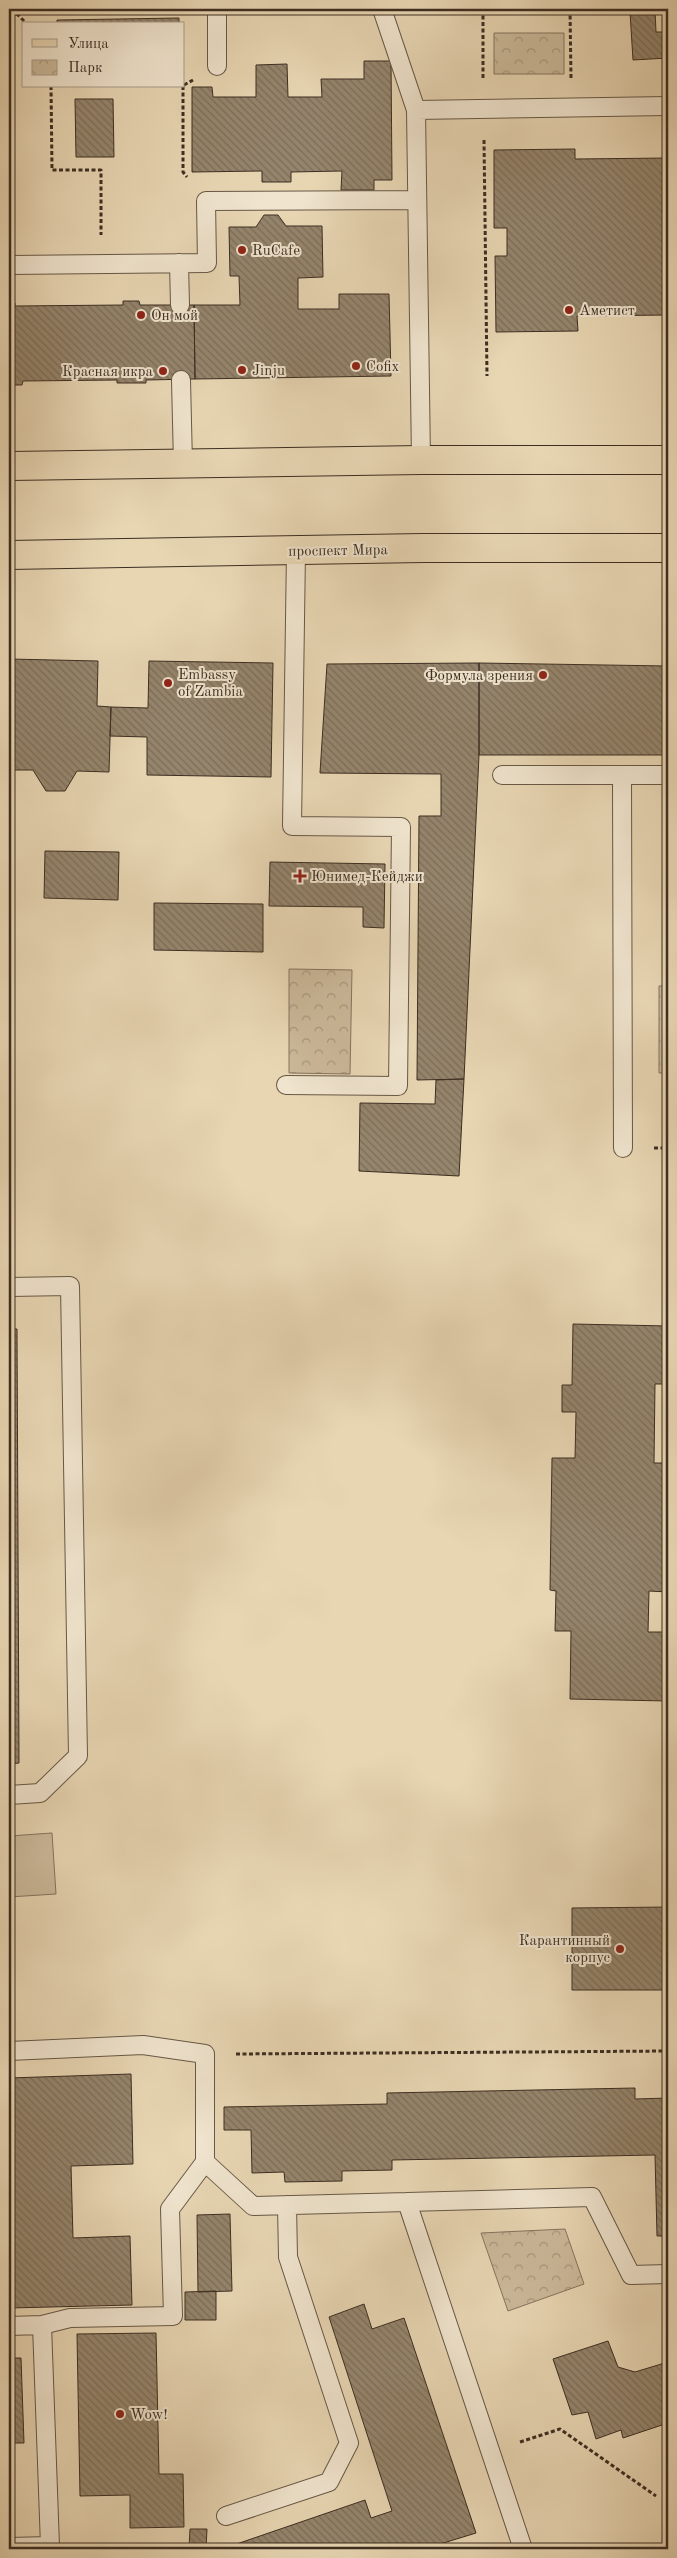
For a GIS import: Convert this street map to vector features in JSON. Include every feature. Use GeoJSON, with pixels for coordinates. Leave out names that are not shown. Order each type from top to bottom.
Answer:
{"type":"FeatureCollection","features":[{"type":"Feature","properties":{"kind":"main road"},"geometry":{"type":"LineString","coordinates":[[9,466],[421,460],[668,460]]}},
{"type":"Feature","properties":{"kind":"main road","name":"проспект Мира"},"geometry":{"type":"LineString","coordinates":[[9,555],[296,550],[668,548]]}},
{"type":"Feature","properties":{"kind":"lane"},"geometry":{"type":"LineString","coordinates":[[217,9],[217,66]]}},
{"type":"Feature","properties":{"kind":"lane"},"geometry":{"type":"LineString","coordinates":[[382,9],[416,110],[421,460]]}},
{"type":"Feature","properties":{"kind":"lane"},"geometry":{"type":"LineString","coordinates":[[416,110],[668,106]]}},
{"type":"Feature","properties":{"kind":"lane"},"geometry":{"type":"LineString","coordinates":[[9,266],[208,263],[206,201],[417,200]]}},
{"type":"Feature","properties":{"kind":"lane"},"geometry":{"type":"LineString","coordinates":[[179,263],[180,305]]}},
{"type":"Feature","properties":{"kind":"lane"},"geometry":{"type":"LineString","coordinates":[[182,380],[183,464]]}},
{"type":"Feature","properties":{"kind":"lane"},"geometry":{"type":"LineString","coordinates":[[286,1085],[398,1086],[401,827],[292,826],[296,550]]}},
{"type":"Feature","properties":{"kind":"lane"},"geometry":{"type":"LineString","coordinates":[[502,775],[668,775]]}},
{"type":"Feature","properties":{"kind":"lane"},"geometry":{"type":"LineString","coordinates":[[622,775],[623,1148]]}},
{"type":"Feature","properties":{"kind":"lane"},"geometry":{"type":"LineString","coordinates":[[9,1287],[70,1286],[78,1756],[40,1794],[9,1795]]}},
{"type":"Feature","properties":{"kind":"lane"},"geometry":{"type":"LineString","coordinates":[[9,2051],[144,2045],[204,2054],[205,2162],[170,2209],[173,2316],[70,2318],[42,2325],[9,2326]]}},
{"type":"Feature","properties":{"kind":"lane"},"geometry":{"type":"LineString","coordinates":[[205,2162],[253,2206],[592,2197],[631,2275],[668,2274]]}},
{"type":"Feature","properties":{"kind":"lane"},"geometry":{"type":"LineString","coordinates":[[407,2202],[524,2549]]}},
{"type":"Feature","properties":{"kind":"lane"},"geometry":{"type":"LineString","coordinates":[[226,2516],[329,2482],[349,2443],[288,2256],[287,2205]]}},
{"type":"Feature","properties":{"kind":"lane"},"geometry":{"type":"LineString","coordinates":[[9,2546],[50,2546],[42,2325]]}},
{"type":"Feature","properties":{"kind":"path"},"geometry":{"type":"LineString","coordinates":[[12,9],[25,22]]}},
{"type":"Feature","properties":{"kind":"path"},"geometry":{"type":"LineString","coordinates":[[483,9],[487,376]]}},
{"type":"Feature","properties":{"kind":"path"},"geometry":{"type":"LineString","coordinates":[[570,9],[571,107]]}},
{"type":"Feature","properties":{"kind":"path"},"geometry":{"type":"LineString","coordinates":[[51,88],[52,170],[100,170],[102,264]]}},
{"type":"Feature","properties":{"kind":"path"},"geometry":{"type":"LineString","coordinates":[[183,88],[183,172],[206,201]]}},
{"type":"Feature","properties":{"kind":"path"},"geometry":{"type":"LineString","coordinates":[[204,2054],[668,2051]]}},
{"type":"Feature","properties":{"kind":"path"},"geometry":{"type":"LineString","coordinates":[[491,2452],[560,2429],[656,2496]]}},
{"type":"Feature","properties":{"kind":"path"},"geometry":{"type":"LineString","coordinates":[[50,2546],[178,2549]]}},
{"type":"Feature","properties":{"kind":"green space"},"geometry":{"type":"Polygon","coordinates":[[[494,33],[564,33],[564,74],[494,74],[494,33]]]}},
{"type":"Feature","properties":{"kind":"green space"},"geometry":{"type":"Polygon","coordinates":[[[289,969],[352,970],[350,1074],[289,1073],[289,969]]]}},
{"type":"Feature","properties":{"kind":"green space"},"geometry":{"type":"Polygon","coordinates":[[[659,986],[668,986],[668,1073],[659,1073],[659,986]]]}},
{"type":"Feature","properties":{"kind":"green space"},"geometry":{"type":"Polygon","coordinates":[[[52,1833],[56,1894],[9,1897],[9,1836],[52,1833]]]}},
{"type":"Feature","properties":{"kind":"green space"},"geometry":{"type":"Polygon","coordinates":[[[565,2229],[584,2284],[508,2311],[481,2233],[565,2229]]]}},
{"type":"Feature","properties":{"kind":"building"},"geometry":{"type":"Polygon","coordinates":[[[655,10],[656,32],[668,32],[668,58],[633,60],[630,12],[655,10]]]}},
{"type":"Feature","properties":{"kind":"building"},"geometry":{"type":"Polygon","coordinates":[[[179,18],[179,22],[57,22],[57,20],[179,18]]]}},
{"type":"Feature","properties":{"kind":"building"},"geometry":{"type":"Polygon","coordinates":[[[364,61],[391,61],[392,180],[374,180],[374,190],[341,190],[342,171],[291,172],[291,182],[262,182],[262,171],[192,172],[192,87],[212,87],[213,97],[256,97],[256,65],[287,64],[288,97],[322,97],[321,79],[364,79],[364,61]]]}},
{"type":"Feature","properties":{"kind":"building"},"geometry":{"type":"Polygon","coordinates":[[[75,99],[113,99],[114,157],[76,157],[75,99]]]}},
{"type":"Feature","properties":{"kind":"building"},"geometry":{"type":"Polygon","coordinates":[[[575,149],[575,159],[668,158],[668,315],[577,316],[578,331],[496,332],[495,256],[507,256],[507,228],[494,228],[494,150],[575,149]]]}},
{"type":"Feature","properties":{"kind":"building"},"geometry":{"type":"Polygon","coordinates":[[[264,215],[278,215],[286,226],[322,226],[323,277],[298,278],[298,309],[339,309],[339,294],[389,294],[391,376],[195,379],[194,305],[240,305],[239,276],[230,276],[229,227],[256,227],[264,215]]]}},
{"type":"Feature","properties":{"kind":"building"},"geometry":{"type":"Polygon","coordinates":[[[123,301],[139,301],[140,305],[194,305],[195,379],[146,380],[146,383],[117,383],[117,380],[23,381],[22,385],[9,385],[9,302],[15,303],[15,306],[123,305],[123,301]]]}},
{"type":"Feature","properties":{"kind":"building"},"geometry":{"type":"Polygon","coordinates":[[[9,659],[98,661],[97,706],[111,707],[109,772],[77,771],[65,791],[46,791],[33,770],[9,770],[9,659]]]}},
{"type":"Feature","properties":{"kind":"building"},"geometry":{"type":"Polygon","coordinates":[[[149,661],[273,663],[271,777],[147,775],[147,737],[110,736],[111,707],[148,708],[149,661]]]}},
{"type":"Feature","properties":{"kind":"building"},"geometry":{"type":"Polygon","coordinates":[[[479,663],[479,755],[464,1079],[417,1080],[419,816],[441,816],[441,774],[320,773],[327,664],[479,663]]]}},
{"type":"Feature","properties":{"kind":"building"},"geometry":{"type":"Polygon","coordinates":[[[479,663],[668,666],[668,755],[479,755],[479,663]]]}},
{"type":"Feature","properties":{"kind":"building"},"geometry":{"type":"Polygon","coordinates":[[[45,851],[119,852],[118,900],[44,898],[45,851]]]}},
{"type":"Feature","properties":{"kind":"building"},"geometry":{"type":"Polygon","coordinates":[[[270,862],[385,864],[384,928],[363,927],[363,907],[269,906],[270,862]]]}},
{"type":"Feature","properties":{"kind":"building"},"geometry":{"type":"Polygon","coordinates":[[[154,903],[263,904],[263,952],[154,950],[154,903]]]}},
{"type":"Feature","properties":{"kind":"building"},"geometry":{"type":"Polygon","coordinates":[[[464,1079],[459,1176],[359,1171],[360,1103],[435,1104],[436,1080],[464,1079]]]}},
{"type":"Feature","properties":{"kind":"building"},"geometry":{"type":"Polygon","coordinates":[[[573,1324],[668,1326],[668,1384],[655,1384],[654,1463],[668,1463],[668,1592],[649,1591],[648,1632],[668,1632],[667,1701],[570,1699],[571,1631],[555,1631],[556,1591],[550,1590],[552,1458],[575,1458],[576,1412],[562,1412],[562,1385],[572,1385],[573,1324]]]}},
{"type":"Feature","properties":{"kind":"building"},"geometry":{"type":"Polygon","coordinates":[[[9,1329],[17,1329],[19,1763],[9,1764],[9,1329]]]}},
{"type":"Feature","properties":{"kind":"building","name":"Карантинный корпус"},"geometry":{"type":"Polygon","coordinates":[[[668,1907],[668,1990],[572,1990],[572,1908],[668,1907]]]}},
{"type":"Feature","properties":{"kind":"building"},"geometry":{"type":"Polygon","coordinates":[[[131,2074],[133,2164],[71,2166],[73,2238],[130,2236],[132,2305],[9,2308],[9,2078],[131,2074]]]}},
{"type":"Feature","properties":{"kind":"building"},"geometry":{"type":"Polygon","coordinates":[[[635,2088],[635,2099],[668,2098],[668,2236],[657,2236],[655,2155],[392,2160],[392,2170],[342,2171],[342,2181],[285,2182],[284,2172],[252,2173],[251,2130],[224,2130],[224,2107],[387,2104],[387,2093],[635,2088]]]}},
{"type":"Feature","properties":{"kind":"building"},"geometry":{"type":"Polygon","coordinates":[[[230,2214],[232,2291],[198,2292],[197,2215],[230,2214]]]}},
{"type":"Feature","properties":{"kind":"building"},"geometry":{"type":"Polygon","coordinates":[[[216,2291],[216,2320],[185,2320],[185,2292],[216,2291]]]}},
{"type":"Feature","properties":{"kind":"building"},"geometry":{"type":"Polygon","coordinates":[[[364,2304],[372,2329],[404,2318],[476,2533],[424,2549],[222,2549],[365,2500],[371,2518],[392,2511],[329,2317],[364,2304]]]}},
{"type":"Feature","properties":{"kind":"building"},"geometry":{"type":"Polygon","coordinates":[[[156,2333],[159,2474],[183,2474],[184,2527],[130,2528],[130,2495],[80,2496],[77,2334],[156,2333]]]}},
{"type":"Feature","properties":{"kind":"building"},"geometry":{"type":"Polygon","coordinates":[[[608,2341],[618,2367],[635,2372],[668,2362],[668,2423],[623,2438],[621,2430],[596,2439],[588,2412],[572,2415],[553,2359],[608,2341]]]}},
{"type":"Feature","properties":{"kind":"building"},"geometry":{"type":"Polygon","coordinates":[[[9,2358],[21,2358],[24,2443],[9,2443],[9,2358]]]}},
{"type":"Feature","properties":{"kind":"building"},"geometry":{"type":"Polygon","coordinates":[[[190,2529],[207,2529],[206,2549],[189,2549],[190,2529]]]}},
{"type":"Feature","properties":{"kind":"place","name":"RuCafe"},"geometry":{"type":"Point","coordinates":[242,250]}},
{"type":"Feature","properties":{"kind":"place","name":"Аметист"},"geometry":{"type":"Point","coordinates":[569,310]}},
{"type":"Feature","properties":{"kind":"place","name":"Он мой"},"geometry":{"type":"Point","coordinates":[141,315]}},
{"type":"Feature","properties":{"kind":"place","name":"Cofix"},"geometry":{"type":"Point","coordinates":[356,366]}},
{"type":"Feature","properties":{"kind":"place","name":"Jinju"},"geometry":{"type":"Point","coordinates":[242,370]}},
{"type":"Feature","properties":{"kind":"place","name":"Красная икра"},"geometry":{"type":"Point","coordinates":[163,371]}},
{"type":"Feature","properties":{"kind":"place","name":"Формула зрения"},"geometry":{"type":"Point","coordinates":[543,675]}},
{"type":"Feature","properties":{"kind":"place","name":"Embassy of Zambia"},"geometry":{"type":"Point","coordinates":[168,683]}},
{"type":"Feature","properties":{"kind":"place","name":"Юнимед-Кейджи"},"geometry":{"type":"Point","coordinates":[300,876]}},
{"type":"Feature","properties":{"kind":"place","name":"Карантинный корпус"},"geometry":{"type":"Point","coordinates":[620,1949]}},
{"type":"Feature","properties":{"kind":"place","name":"Wow!"},"geometry":{"type":"Point","coordinates":[120,2414]}}]}
